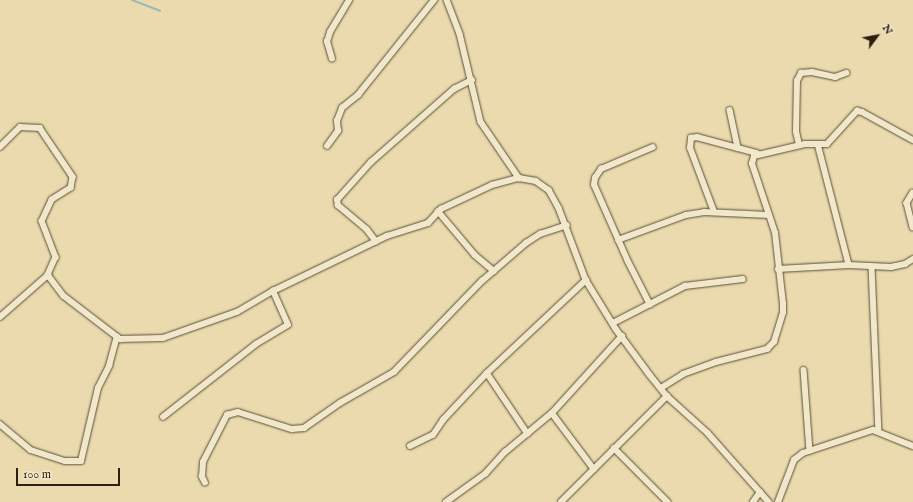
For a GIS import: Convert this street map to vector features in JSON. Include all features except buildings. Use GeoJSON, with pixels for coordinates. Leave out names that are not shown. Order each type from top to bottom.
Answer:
{"type":"FeatureCollection","features":[{"type":"Feature","properties":{"kind":"street"},"geometry":{"type":"LineString","coordinates":[[332,59],[327,42],[330,32],[349,0]]}},
{"type":"Feature","properties":{"kind":"street"},"geometry":{"type":"LineString","coordinates":[[327,146],[338,131],[337,121],[342,108],[358,95],[434,0]]}},
{"type":"Feature","properties":{"kind":"street"},"geometry":{"type":"LineString","coordinates":[[447,0],[460,34],[483,126],[519,178]]}},
{"type":"Feature","properties":{"kind":"street"},"geometry":{"type":"LineString","coordinates":[[799,145],[796,132],[796,81],[801,73],[812,72],[835,77],[846,73]]}},
{"type":"Feature","properties":{"kind":"street"},"geometry":{"type":"LineString","coordinates":[[376,242],[366,230],[338,206],[337,200],[371,162],[454,89],[472,80]]}},
{"type":"Feature","properties":{"kind":"street"},"geometry":{"type":"LineString","coordinates":[[730,110],[738,148]]}},
{"type":"Feature","properties":{"kind":"street"},"geometry":{"type":"LineString","coordinates":[[714,212],[690,141],[697,137],[757,153],[783,151],[799,145],[829,143],[857,111],[862,112],[913,140]]}},
{"type":"Feature","properties":{"kind":"street"},"geometry":{"type":"LineString","coordinates":[[0,147],[20,127],[40,128],[74,178],[71,188],[52,200],[42,221],[56,257],[48,275],[0,317]]}},
{"type":"Feature","properties":{"kind":"street"},"geometry":{"type":"LineString","coordinates":[[818,144],[849,266]]}},
{"type":"Feature","properties":{"kind":"street"},"geometry":{"type":"LineString","coordinates":[[650,305],[598,196],[595,178],[601,169],[653,147]]}},
{"type":"Feature","properties":{"kind":"street"},"geometry":{"type":"LineString","coordinates":[[661,388],[673,379],[716,362],[771,346],[783,313],[775,233],[752,164],[752,159],[757,153]]}},
{"type":"Feature","properties":{"kind":"street"},"geometry":{"type":"LineString","coordinates":[[48,275],[64,296],[117,337],[163,338],[237,312],[273,291],[376,242],[428,223],[438,211],[492,185],[519,178],[536,181],[549,190],[567,225],[586,280],[622,336],[667,396],[708,433],[769,502]]}},
{"type":"Feature","properties":{"kind":"street"},"geometry":{"type":"LineString","coordinates":[[913,193],[907,203],[913,227]]}},
{"type":"Feature","properties":{"kind":"street"},"geometry":{"type":"LineString","coordinates":[[438,211],[475,255],[494,271]]}},
{"type":"Feature","properties":{"kind":"street"},"geometry":{"type":"LineString","coordinates":[[618,240],[674,218],[714,212],[769,215]]}},
{"type":"Feature","properties":{"kind":"street"},"geometry":{"type":"LineString","coordinates":[[205,483],[202,477],[203,462],[227,415],[238,412],[292,429],[304,428],[340,402],[394,372],[494,271],[534,237],[567,225]]}},
{"type":"Feature","properties":{"kind":"street"},"geometry":{"type":"LineString","coordinates":[[778,269],[849,266],[872,267],[905,264],[913,259]]}},
{"type":"Feature","properties":{"kind":"street"},"geometry":{"type":"LineString","coordinates":[[872,267],[879,431]]}},
{"type":"Feature","properties":{"kind":"street"},"geometry":{"type":"LineString","coordinates":[[613,323],[685,286],[743,279]]}},
{"type":"Feature","properties":{"kind":"street"},"geometry":{"type":"LineString","coordinates":[[410,446],[433,435],[443,420],[487,373],[586,280]]}},
{"type":"Feature","properties":{"kind":"street"},"geometry":{"type":"LineString","coordinates":[[163,417],[256,344],[288,325],[273,291]]}},
{"type":"Feature","properties":{"kind":"street"},"geometry":{"type":"LineString","coordinates":[[446,502],[485,474],[552,413],[622,336]]}},
{"type":"Feature","properties":{"kind":"street"},"geometry":{"type":"LineString","coordinates":[[0,424],[31,450],[65,461],[74,463],[81,462],[98,388],[109,366],[117,337]]}},
{"type":"Feature","properties":{"kind":"street"},"geometry":{"type":"LineString","coordinates":[[804,370],[810,451]]}},
{"type":"Feature","properties":{"kind":"street"},"geometry":{"type":"LineString","coordinates":[[487,373],[528,434]]}},
{"type":"Feature","properties":{"kind":"street"},"geometry":{"type":"LineString","coordinates":[[561,502],[614,448],[642,423],[667,396]]}},
{"type":"Feature","properties":{"kind":"street"},"geometry":{"type":"LineString","coordinates":[[552,413],[594,469]]}},
{"type":"Feature","properties":{"kind":"street"},"geometry":{"type":"LineString","coordinates":[[778,502],[794,460],[810,451],[864,432],[879,431],[913,446]]}},
{"type":"Feature","properties":{"kind":"street"},"geometry":{"type":"LineString","coordinates":[[614,448],[668,502]]}},
{"type":"Feature","properties":{"kind":"street"},"geometry":{"type":"LineString","coordinates":[[753,502],[760,492]]}},
{"type":"Feature","properties":{"kind":"waterway"},"geometry":{"type":"LineString","coordinates":[[132,0],[160,11]]}}]}
